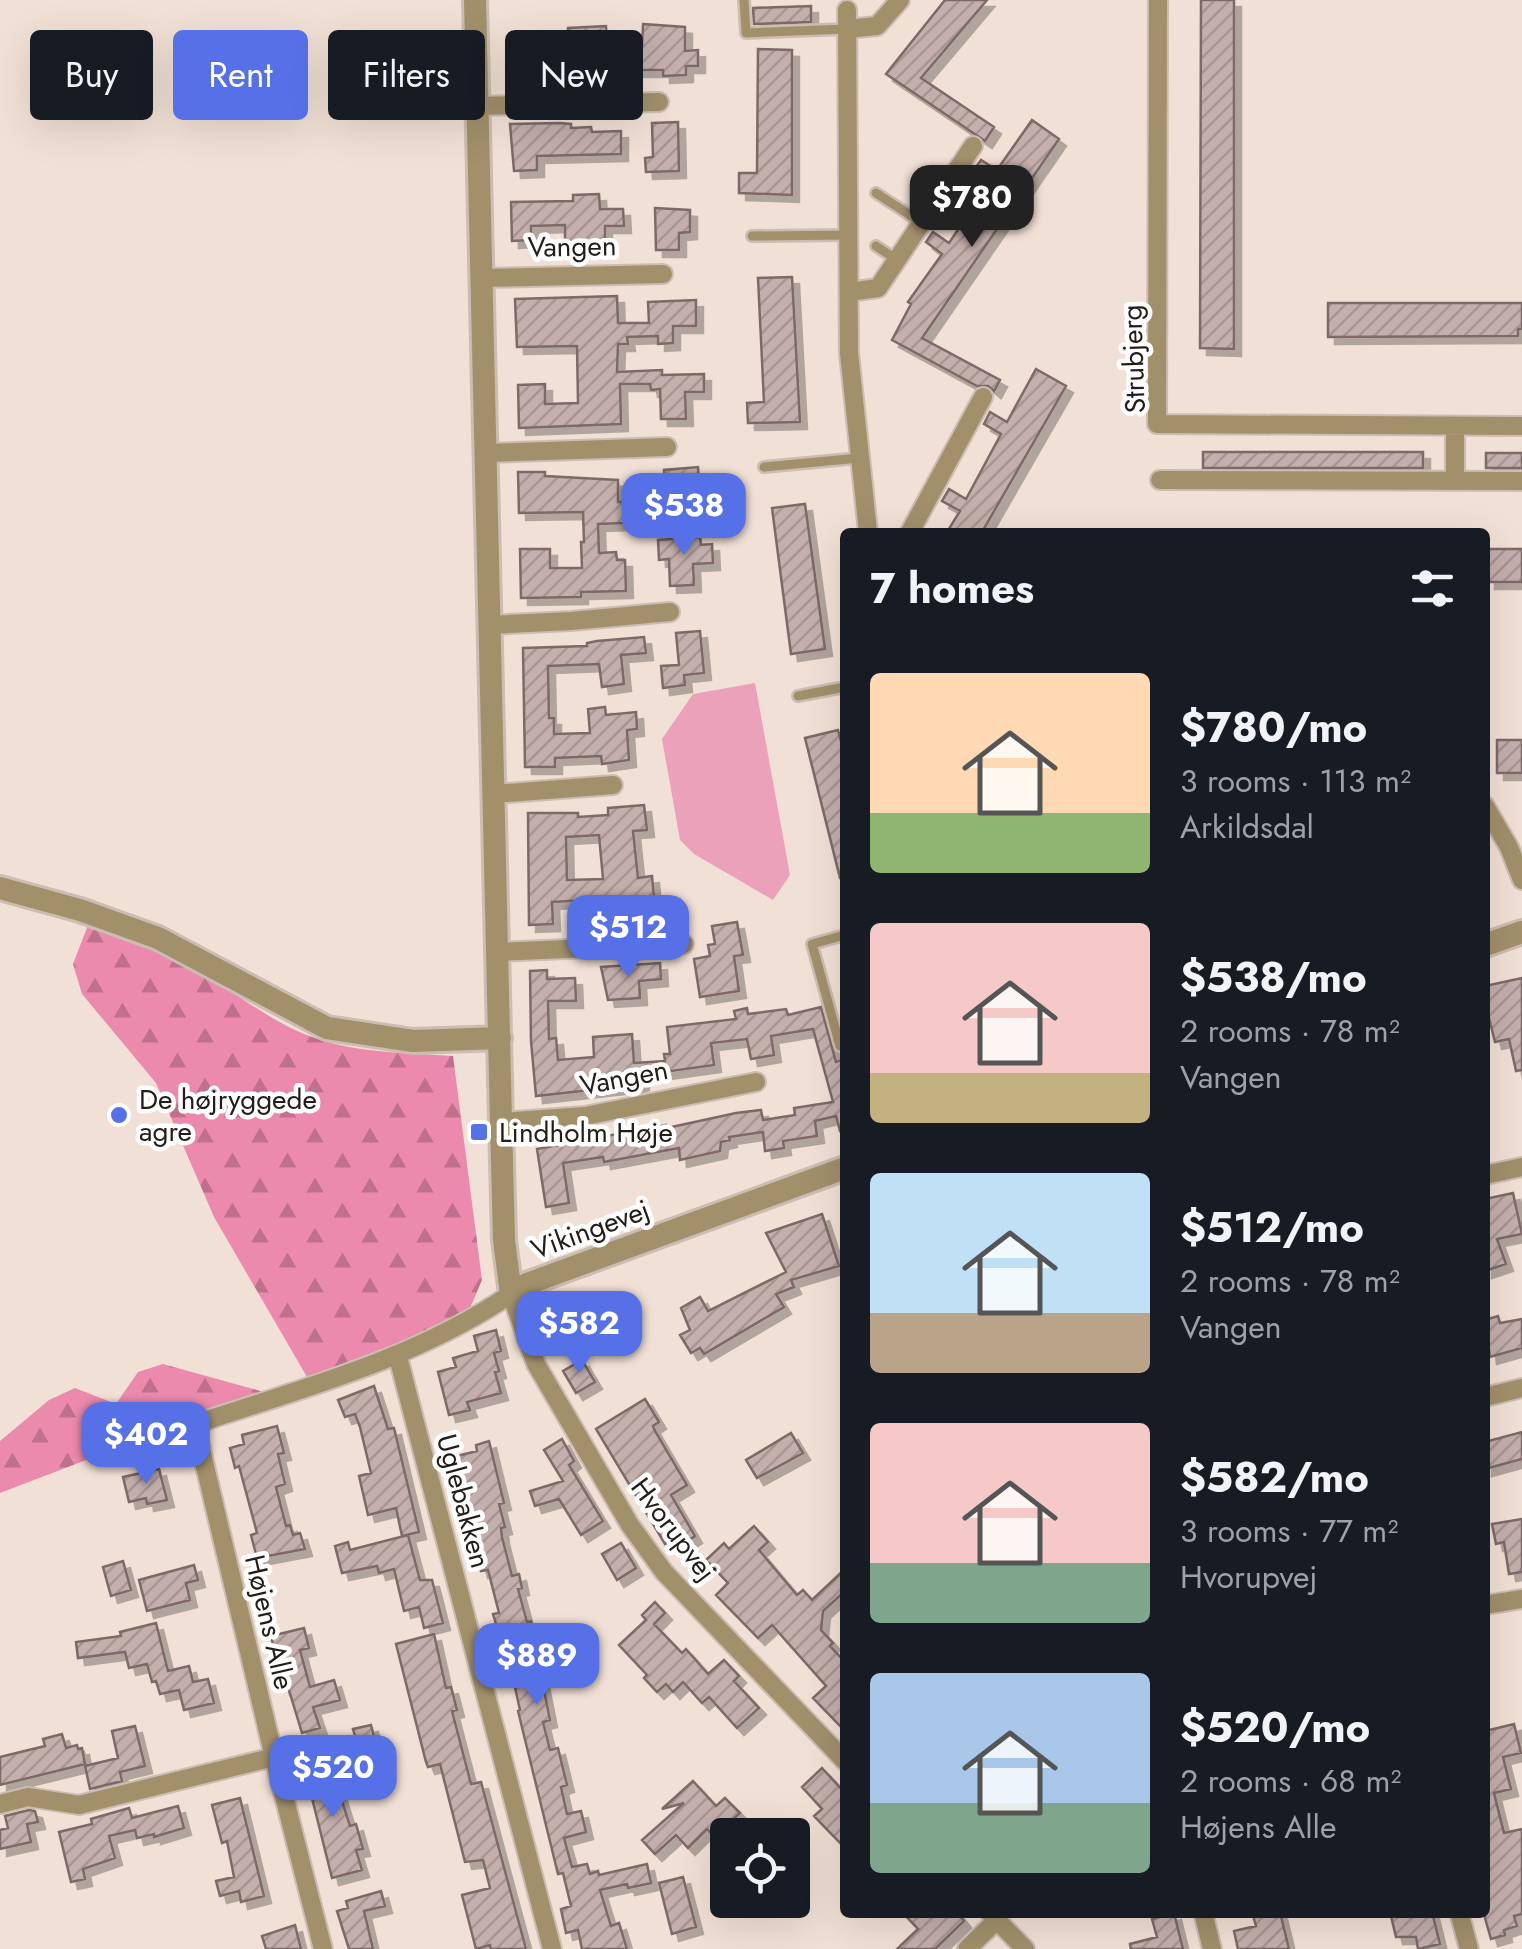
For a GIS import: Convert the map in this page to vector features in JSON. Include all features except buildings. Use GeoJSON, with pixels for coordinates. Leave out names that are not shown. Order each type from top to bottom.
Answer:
{"type":"FeatureCollection","features":[{"type":"Feature","properties":{"kind":"street"},"geometry":{"type":"LineString","coordinates":[[475,0],[476,30]]}},
{"type":"Feature","properties":{"kind":"street"},"geometry":{"type":"LineString","coordinates":[[847,30],[877,26],[900,0]]}},
{"type":"Feature","properties":{"kind":"street","name":"Strubjerg"},"geometry":{"type":"LineString","coordinates":[[1158,0],[1157,424],[1522,426]]}},
{"type":"Feature","properties":{"kind":"street"},"geometry":{"type":"LineString","coordinates":[[847,10],[849,353],[868,528]]}},
{"type":"Feature","properties":{"kind":"street"},"geometry":{"type":"LineString","coordinates":[[485,106],[659,102]]}},
{"type":"Feature","properties":{"kind":"street"},"geometry":{"type":"LineString","coordinates":[[478,120],[504,1240],[511,1294]]}},
{"type":"Feature","properties":{"kind":"street"},"geometry":{"type":"LineString","coordinates":[[849,292],[878,288],[973,146]]}},
{"type":"Feature","properties":{"kind":"street","name":"Vangen"},"geometry":{"type":"LineString","coordinates":[[482,278],[663,274]]}},
{"type":"Feature","properties":{"kind":"street"},"geometry":{"type":"LineString","coordinates":[[912,528],[984,397]]}},
{"type":"Feature","properties":{"kind":"street"},"geometry":{"type":"LineString","coordinates":[[1455,426],[1455,481]]}},
{"type":"Feature","properties":{"kind":"street"},"geometry":{"type":"LineString","coordinates":[[486,453],[667,447]]}},
{"type":"Feature","properties":{"kind":"street"},"geometry":{"type":"LineString","coordinates":[[1160,480],[1522,481]]}},
{"type":"Feature","properties":{"kind":"street"},"geometry":{"type":"LineString","coordinates":[[490,625],[670,612]]}},
{"type":"Feature","properties":{"kind":"street"},"geometry":{"type":"LineString","coordinates":[[494,794],[613,785]]}},
{"type":"Feature","properties":{"kind":"street"},"geometry":{"type":"LineString","coordinates":[[1490,815],[1522,880]]}},
{"type":"Feature","properties":{"kind":"street"},"geometry":{"type":"LineString","coordinates":[[0,888],[80,910],[158,938],[327,1028],[413,1041],[500,1038]]}},
{"type":"Feature","properties":{"kind":"street"},"geometry":{"type":"LineString","coordinates":[[1490,943],[1522,932]]}},
{"type":"Feature","properties":{"kind":"street"},"geometry":{"type":"LineString","coordinates":[[498,952],[684,944]]}},
{"type":"Feature","properties":{"kind":"street","name":"Vangen"},"geometry":{"type":"LineString","coordinates":[[501,1122],[585,1116],[756,1082]]}},
{"type":"Feature","properties":{"kind":"street"},"geometry":{"type":"LineString","coordinates":[[1490,1175],[1522,1167]]}},
{"type":"Feature","properties":{"kind":"street","name":"Vikingevej"},"geometry":{"type":"LineString","coordinates":[[195,1424],[398,1357],[488,1311],[527,1284],[840,1170]]}},
{"type":"Feature","properties":{"kind":"street","name":"Hvorupvej"},"geometry":{"type":"LineString","coordinates":[[511,1294],[536,1364],[630,1526],[664,1572],[840,1756]]}},
{"type":"Feature","properties":{"kind":"street","name":"Uglebakken"},"geometry":{"type":"LineString","coordinates":[[398,1357],[552,1949]]}},
{"type":"Feature","properties":{"kind":"street"},"geometry":{"type":"LineString","coordinates":[[1490,1397],[1522,1388]]}},
{"type":"Feature","properties":{"kind":"street","name":"Højens Alle"},"geometry":{"type":"LineString","coordinates":[[195,1424],[324,1949]]}},
{"type":"Feature","properties":{"kind":"street"},"geometry":{"type":"LineString","coordinates":[[1490,1603],[1522,1599]]}},
{"type":"Feature","properties":{"kind":"street"},"geometry":{"type":"LineString","coordinates":[[0,1804],[28,1798],[79,1805],[274,1756]]}},
{"type":"Feature","properties":{"kind":"street"},"geometry":{"type":"LineString","coordinates":[[967,1949],[991,1918]]}},
{"type":"Feature","properties":{"kind":"street"},"geometry":{"type":"LineString","coordinates":[[995,1918],[1025,1949]]}},
{"type":"Feature","properties":{"kind":"street"},"geometry":{"type":"LineString","coordinates":[[1204,1918],[1212,1949]]}},
{"type":"Feature","properties":{"kind":"street"},"geometry":{"type":"LineString","coordinates":[[1460,1918],[1468,1949]]}},
{"type":"Feature","properties":{"kind":"lane"},"geometry":{"type":"LineString","coordinates":[[744,0],[746,33],[847,30]]}},
{"type":"Feature","properties":{"kind":"lane"},"geometry":{"type":"LineString","coordinates":[[876,193],[922,223]]}},
{"type":"Feature","properties":{"kind":"lane"},"geometry":{"type":"LineString","coordinates":[[752,236],[848,235]]}},
{"type":"Feature","properties":{"kind":"lane"},"geometry":{"type":"LineString","coordinates":[[876,246],[897,260]]}},
{"type":"Feature","properties":{"kind":"lane"},"geometry":{"type":"LineString","coordinates":[[764,468],[859,458]]}},
{"type":"Feature","properties":{"kind":"lane"},"geometry":{"type":"LineString","coordinates":[[798,696],[840,688]]}},
{"type":"Feature","properties":{"kind":"lane"},"geometry":{"type":"LineString","coordinates":[[840,936],[812,944],[840,1046]]}},
{"type":"Feature","properties":{"kind":"shaded area"},"geometry":{"type":"Polygon","coordinates":[[[755,683],[790,875],[773,900],[694,854],[680,840],[662,739],[693,694],[755,683]]]}},
{"type":"Feature","properties":{"kind":"green space"},"geometry":{"type":"Polygon","coordinates":[[[88,925],[176,958],[266,1014],[315,1038],[365,1049],[453,1056],[482,1280],[470,1308],[404,1341],[307,1377],[214,1217],[156,1083],[82,994],[73,964],[88,925]]]}},
{"type":"Feature","properties":{"kind":"green space"},"geometry":{"type":"Polygon","coordinates":[[[163,1364],[264,1392],[0,1493],[0,1441],[49,1400],[75,1388],[116,1404],[138,1372],[163,1364]]]}},
{"type":"Feature","properties":{"kind":"place","name":"De højryggede agre"},"geometry":{"type":"Point","coordinates":[119,1115]}},
{"type":"Feature","properties":{"kind":"place","name":"Lindholm Høje"},"geometry":{"type":"Point","coordinates":[479,1132]}}]}
